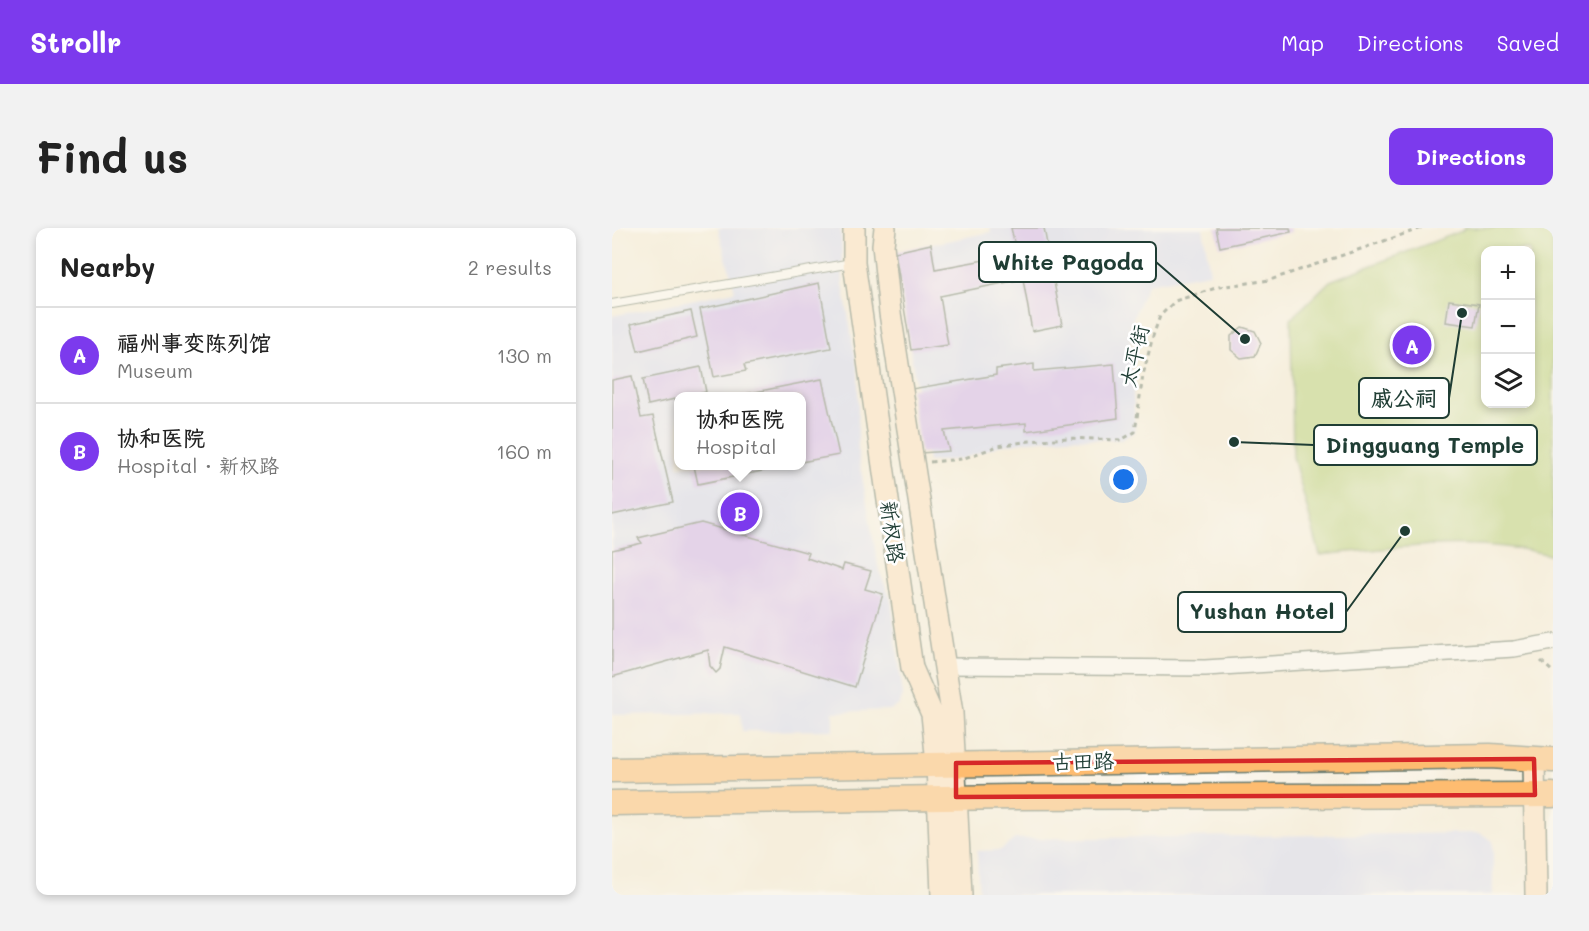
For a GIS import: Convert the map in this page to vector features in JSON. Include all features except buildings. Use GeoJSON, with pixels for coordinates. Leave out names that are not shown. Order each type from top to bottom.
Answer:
{"type":"FeatureCollection","features":[{"type":"Feature","properties":{"kind":"main road","name":"古田路"},"geometry":{"type":"LineString","coordinates":[[612,770],[1490,756],[1544,760]]}},
{"type":"Feature","properties":{"kind":"main road","name":"古田路"},"geometry":{"type":"LineString","coordinates":[[612,803],[947,798],[1544,795]]}},
{"type":"Feature","properties":{"kind":"street","name":"新权路"},"geometry":{"type":"LineString","coordinates":[[854,228],[854,263],[912,668],[933,714],[946,763]]}},
{"type":"Feature","properties":{"kind":"street","name":"新权路"},"geometry":{"type":"LineString","coordinates":[[885,228],[884,266],[944,666],[947,798]]}},
{"type":"Feature","properties":{"kind":"street"},"geometry":{"type":"LineString","coordinates":[[944,666],[1205,668],[1514,649],[1553,642]]}},
{"type":"Feature","properties":{"kind":"street"},"geometry":{"type":"LineString","coordinates":[[1536,895],[1544,795],[1544,760]]}},
{"type":"Feature","properties":{"kind":"street"},"geometry":{"type":"LineString","coordinates":[[942,895],[947,798]]}},
{"type":"Feature","properties":{"kind":"street"},"geometry":{"type":"LineString","coordinates":[[947,798],[961,895]]}},
{"type":"Feature","properties":{"kind":"lane"},"geometry":{"type":"LineString","coordinates":[[612,304],[854,263]]}},
{"type":"Feature","properties":{"kind":"path","name":"太平街"},"geometry":{"type":"LineString","coordinates":[[928,462],[962,459],[998,446],[1030,441],[1066,438],[1121,440],[1135,432],[1143,375],[1153,336],[1160,316],[1175,301],[1219,287],[1270,280],[1422,228]]}},
{"type":"Feature","properties":{"kind":"path"},"geometry":{"type":"LineString","coordinates":[[1535,655],[1553,672]]}},
{"type":"Feature","properties":{"kind":"highlighted area"},"geometry":{"type":"Polygon","coordinates":[[[1534,759],[1535,795],[956,797],[956,763],[1534,759]]]}},
{"type":"Feature","properties":{"kind":"shaded area"},"geometry":{"type":"Polygon","coordinates":[[[718,228],[841,228],[843,284],[858,373],[858,453],[879,571],[891,599],[903,696],[899,705],[890,710],[833,712],[833,730],[742,731],[741,713],[612,715],[612,316],[735,291],[718,228]]]}},
{"type":"Feature","properties":{"kind":"shaded area"},"geometry":{"type":"Polygon","coordinates":[[[990,228],[1203,228],[1210,273],[1147,284],[1130,326],[1135,432],[1121,440],[1067,438],[1030,441],[998,446],[962,459],[928,462],[895,252],[991,232],[990,228]]]}},
{"type":"Feature","properties":{"kind":"shaded area"},"geometry":{"type":"Polygon","coordinates":[[[1480,833],[1493,841],[1493,895],[979,895],[977,851],[1001,850],[1015,839],[1480,833]]]}},
{"type":"Feature","properties":{"kind":"green space"},"geometry":{"type":"Polygon","coordinates":[[[1464,228],[1553,228],[1553,556],[1495,546],[1466,545],[1437,545],[1320,555],[1293,457],[1291,319],[1330,281],[1462,231],[1464,228]]]}},
{"type":"Feature","properties":{"kind":"place","name":"戚公祠"},"geometry":{"type":"Point","coordinates":[1462,313]}},
{"type":"Feature","properties":{"kind":"place","name":"White Pagoda"},"geometry":{"type":"Point","coordinates":[1245,339]}},
{"type":"Feature","properties":{"kind":"place","name":"福州事变陈列馆"},"geometry":{"type":"Point","coordinates":[1412,345]}},
{"type":"Feature","properties":{"kind":"place","name":"Dingguang Temple"},"geometry":{"type":"Point","coordinates":[1234,442]}},
{"type":"Feature","properties":{"kind":"place","name":"协和医院"},"geometry":{"type":"Point","coordinates":[740,512]}},
{"type":"Feature","properties":{"kind":"place","name":"Yushan Hotel"},"geometry":{"type":"Point","coordinates":[1405,531]}}]}
